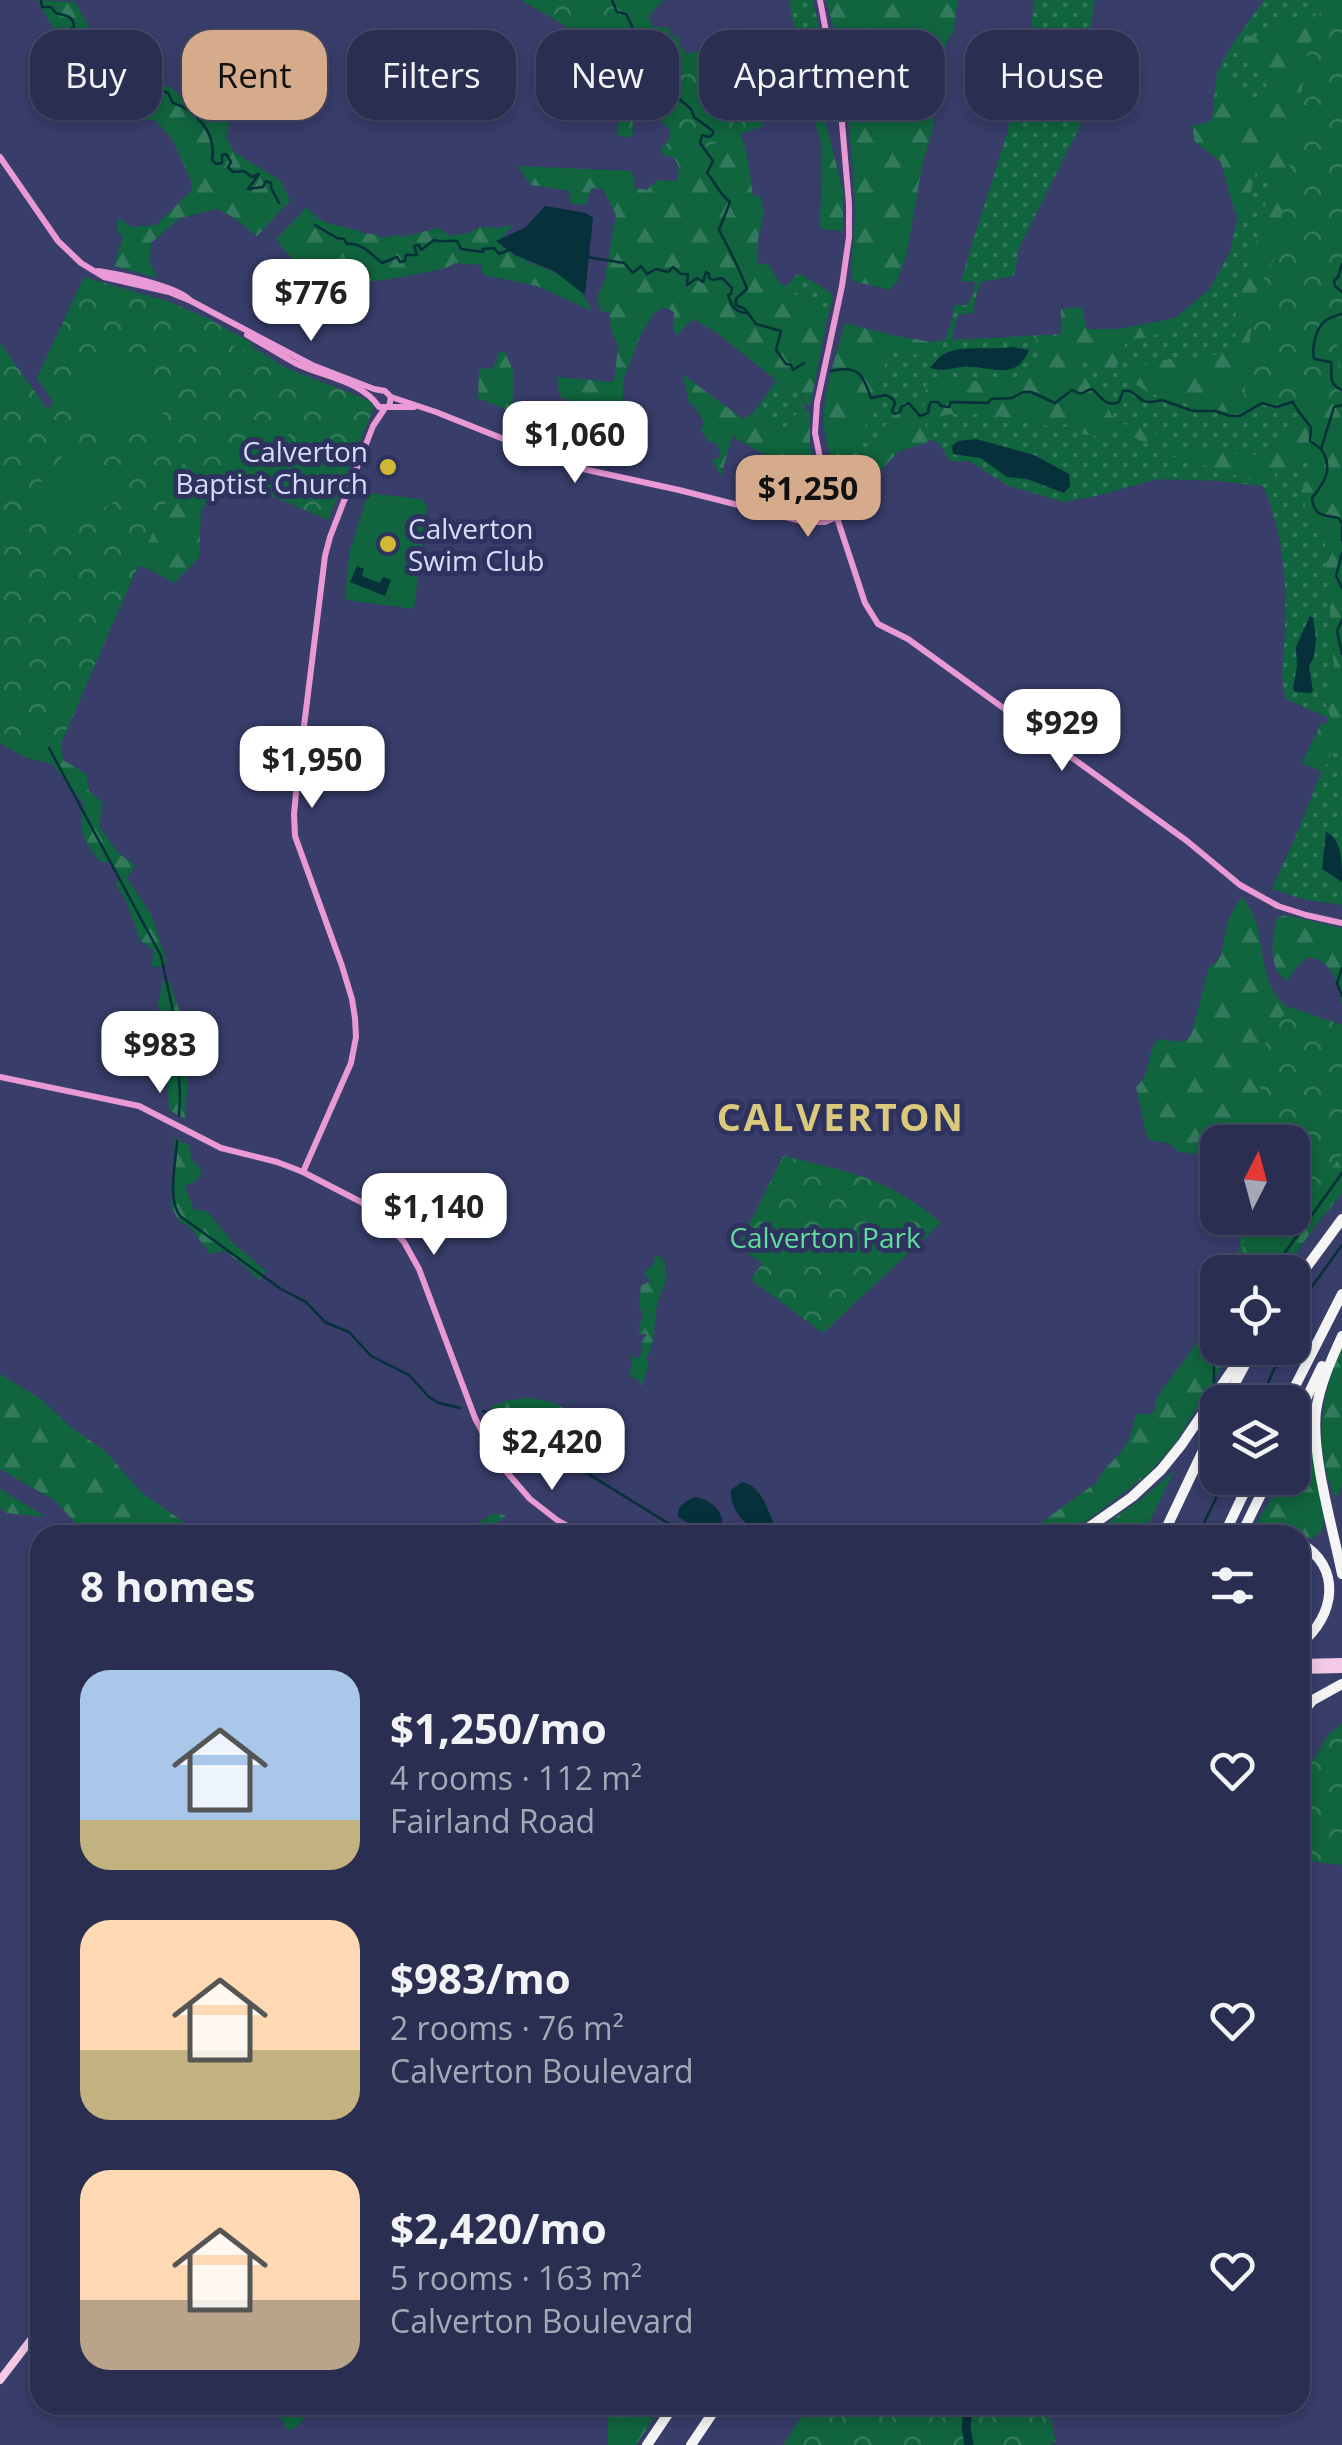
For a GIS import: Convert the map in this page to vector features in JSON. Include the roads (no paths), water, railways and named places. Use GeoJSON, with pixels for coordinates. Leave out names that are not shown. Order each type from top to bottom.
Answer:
{"type":"FeatureCollection","features":[{"type":"Feature","properties":{"kind":"highway"},"geometry":{"type":"LineString","coordinates":[[1310,1263],[1342,1219]]}},
{"type":"Feature","properties":{"kind":"highway"},"geometry":{"type":"LineString","coordinates":[[1296,1385],[1342,1294]]}},
{"type":"Feature","properties":{"kind":"highway"},"geometry":{"type":"LineString","coordinates":[[1310,1391],[1342,1326]]}},
{"type":"Feature","properties":{"kind":"highway"},"geometry":{"type":"LineString","coordinates":[[1342,1336],[1322,1384],[1315,1428],[1342,1574]]}},
{"type":"Feature","properties":{"kind":"highway"},"geometry":{"type":"LineString","coordinates":[[1092,1525],[1161,1470],[1239,1365]]}},
{"type":"Feature","properties":{"kind":"highway"},"geometry":{"type":"LineString","coordinates":[[1167,1525],[1200,1456]]}},
{"type":"Feature","properties":{"kind":"highway"},"geometry":{"type":"LineString","coordinates":[[1229,1525],[1243,1495]]}},
{"type":"Feature","properties":{"kind":"highway"},"geometry":{"type":"LineString","coordinates":[[1246,1525],[1261,1495]]}},
{"type":"Feature","properties":{"kind":"highway"},"geometry":{"type":"LineString","coordinates":[[1310,1549],[1324,1563],[1332,1597],[1324,1620],[1310,1636]]}},
{"type":"Feature","properties":{"kind":"highway"},"geometry":{"type":"LineString","coordinates":[[1310,1703],[1342,1684]]}},
{"type":"Feature","properties":{"kind":"highway"},"geometry":{"type":"LineString","coordinates":[[648,2445],[668,2415]]}},
{"type":"Feature","properties":{"kind":"highway"},"geometry":{"type":"LineString","coordinates":[[691,2445],[711,2415]]}},
{"type":"Feature","properties":{"kind":"main road"},"geometry":{"type":"LineString","coordinates":[[820,0],[841,110],[849,238],[816,409],[817,443],[865,603],[878,624],[922,649],[1187,841],[1240,884],[1278,906],[1342,922]]}},
{"type":"Feature","properties":{"kind":"main road"},"geometry":{"type":"LineString","coordinates":[[0,157],[58,240],[81,263],[96,271],[173,289],[312,365],[574,467],[805,522],[825,522],[837,517]]}},
{"type":"Feature","properties":{"kind":"main road"},"geometry":{"type":"LineString","coordinates":[[236,325],[296,363],[355,386],[381,405],[420,406]]}},
{"type":"Feature","properties":{"kind":"main road"},"geometry":{"type":"LineString","coordinates":[[381,392],[376,395],[381,405]]}},
{"type":"Feature","properties":{"kind":"main road"},"geometry":{"type":"LineString","coordinates":[[303,1172],[350,1062],[356,1037],[352,999],[295,836],[294,814],[325,556],[381,405],[392,397]]}},
{"type":"Feature","properties":{"kind":"main road"},"geometry":{"type":"LineString","coordinates":[[0,1077],[139,1106],[221,1148],[303,1172],[378,1214],[404,1242],[419,1269],[475,1418],[493,1454],[530,1499],[565,1525]]}},
{"type":"Feature","properties":{"kind":"main road"},"geometry":{"type":"LineString","coordinates":[[1310,1667],[1342,1665]]}},
{"type":"Feature","properties":{"kind":"main road"},"geometry":{"type":"LineString","coordinates":[[0,2380],[30,2341]]}},
{"type":"Feature","properties":{"kind":"water"},"geometry":{"type":"Polygon","coordinates":[[[545,206],[586,213],[593,218],[585,295],[554,271],[515,255],[496,241],[526,227],[545,206]]]}},
{"type":"Feature","properties":{"kind":"water"},"geometry":{"type":"Polygon","coordinates":[[[1012,347],[1029,350],[1009,370],[930,368],[950,352],[1012,347]]]}},
{"type":"Feature","properties":{"kind":"water"},"geometry":{"type":"Polygon","coordinates":[[[976,439],[1034,455],[1069,474],[1070,486],[1064,493],[1027,479],[1007,477],[981,458],[953,454],[952,446],[958,441],[976,439]]]}},
{"type":"Feature","properties":{"kind":"water"},"geometry":{"type":"Polygon","coordinates":[[[357,566],[364,569],[362,576],[380,583],[383,577],[391,580],[385,596],[350,582],[357,566]]]}},
{"type":"Feature","properties":{"kind":"water"},"geometry":{"type":"Polygon","coordinates":[[[1310,616],[1316,639],[1309,666],[1313,691],[1295,692],[1296,647],[1310,616]]]}},
{"type":"Feature","properties":{"kind":"water"},"geometry":{"type":"Polygon","coordinates":[[[1326,832],[1338,846],[1342,882],[1322,869],[1326,832]]]}},
{"type":"Feature","properties":{"kind":"water"},"geometry":{"type":"Polygon","coordinates":[[[742,1482],[754,1488],[765,1503],[772,1525],[747,1524],[736,1512],[731,1490],[742,1482]]]}},
{"type":"Feature","properties":{"kind":"water"},"geometry":{"type":"Polygon","coordinates":[[[695,1497],[711,1503],[719,1511],[722,1525],[691,1525],[678,1517],[685,1502],[695,1497]]]}},
{"type":"Feature","properties":{"kind":"waterway"},"geometry":{"type":"LineString","coordinates":[[41,0],[42,7],[51,7],[72,20],[74,26],[70,30],[77,47],[88,52],[97,64],[105,56],[110,60],[105,75],[142,79],[157,93],[168,93],[173,103],[190,111],[203,125],[216,164],[222,163],[222,155],[226,154],[233,172],[244,171],[252,177],[259,174],[248,189],[263,187],[266,181],[271,183],[279,203]]}},
{"type":"Feature","properties":{"kind":"waterway"},"geometry":{"type":"LineString","coordinates":[[612,0],[617,12],[626,14],[632,26],[624,40],[638,54],[648,48],[652,50],[675,73],[680,82],[676,96],[713,131],[709,137],[702,135],[700,143],[713,161],[707,173],[730,202],[719,230],[747,289],[736,299],[736,305],[745,309],[756,324],[781,331],[776,350],[793,370],[804,363]]}},
{"type":"Feature","properties":{"kind":"waterway"},"geometry":{"type":"LineString","coordinates":[[315,225],[347,244],[361,247],[382,263],[397,257],[400,262],[405,261],[406,255],[417,255],[414,246],[419,245],[421,250],[434,240],[457,241],[461,249],[483,252],[494,248],[499,254],[511,249]]}},
{"type":"Feature","properties":{"kind":"waterway"},"geometry":{"type":"LineString","coordinates":[[587,257],[624,263],[633,273],[641,266],[647,274],[656,269],[668,272],[673,267],[688,274],[687,285],[697,278],[703,282],[706,272],[713,280],[722,278],[732,288],[728,295],[732,305],[747,313]]}},
{"type":"Feature","properties":{"kind":"waterway"},"geometry":{"type":"LineString","coordinates":[[1342,264],[1334,281],[1342,292]]}},
{"type":"Feature","properties":{"kind":"waterway"},"geometry":{"type":"LineString","coordinates":[[1342,314],[1322,324],[1313,349],[1314,359],[1331,362],[1332,382],[1342,390]]}},
{"type":"Feature","properties":{"kind":"waterway"},"geometry":{"type":"LineString","coordinates":[[831,371],[853,370],[862,377],[871,398],[886,395],[893,399],[895,414],[909,403],[920,416],[928,413],[931,402],[949,407],[951,402],[988,403],[991,399],[1031,392],[1055,403],[1072,390],[1082,393],[1092,389],[1110,403],[1119,402],[1123,391],[1129,391],[1146,402],[1162,400],[1193,411],[1230,416],[1240,416],[1262,403],[1276,407],[1293,402],[1311,428],[1310,441],[1321,449]]}},
{"type":"Feature","properties":{"kind":"waterway"},"geometry":{"type":"LineString","coordinates":[[1342,405],[1334,407],[1321,449],[1327,462],[1326,475],[1312,498],[1317,512],[1339,518],[1342,524]]}},
{"type":"Feature","properties":{"kind":"waterway"},"geometry":{"type":"LineString","coordinates":[[1342,527],[1342,540]]}},
{"type":"Feature","properties":{"kind":"waterway"},"geometry":{"type":"LineString","coordinates":[[1342,553],[1336,576],[1342,588]]}},
{"type":"Feature","properties":{"kind":"waterway"},"geometry":{"type":"LineString","coordinates":[[1342,620],[1337,631],[1342,654]]}},
{"type":"Feature","properties":{"kind":"waterway"},"geometry":{"type":"LineString","coordinates":[[49,748],[161,956],[176,1025],[179,1116]]}},
{"type":"Feature","properties":{"kind":"waterway"},"geometry":{"type":"LineString","coordinates":[[1342,968],[1337,983],[1342,996]]}},
{"type":"Feature","properties":{"kind":"waterway"},"geometry":{"type":"LineString","coordinates":[[177,1141],[173,1190],[180,1216],[281,1289],[306,1302],[325,1322],[349,1332],[371,1356],[409,1375],[429,1397],[460,1408]]}},
{"type":"Feature","properties":{"kind":"waterway"},"geometry":{"type":"LineString","coordinates":[[1283,1255],[1342,1173]]}},
{"type":"Feature","properties":{"kind":"waterway"},"geometry":{"type":"LineString","coordinates":[[1310,1290],[1342,1245]]}},
{"type":"Feature","properties":{"kind":"waterway"},"geometry":{"type":"LineString","coordinates":[[1214,1365],[1214,1382]]}},
{"type":"Feature","properties":{"kind":"waterway"},"geometry":{"type":"LineString","coordinates":[[1267,1385],[1277,1365]]}},
{"type":"Feature","properties":{"kind":"waterway"},"geometry":{"type":"LineString","coordinates":[[483,1411],[671,1525]]}},
{"type":"Feature","properties":{"kind":"waterway"},"geometry":{"type":"LineString","coordinates":[[1203,1525],[1218,1495]]}},
{"type":"Feature","properties":{"kind":"waterway"},"geometry":{"type":"LineString","coordinates":[[968,2415],[969,2445]]}},
{"type":"Feature","properties":{"kind":"place","name":"Calverton Baptist Church"},"geometry":{"type":"Point","coordinates":[388,467]}},
{"type":"Feature","properties":{"kind":"place","name":"Calverton Swim Club"},"geometry":{"type":"Point","coordinates":[388,544]}},
{"type":"Feature","properties":{"kind":"district","name":"CALVERTON"},"geometry":{"type":"Point","coordinates":[841,1116]}},
{"type":"Feature","properties":{"kind":"park label","name":"Calverton Park"},"geometry":{"type":"Point","coordinates":[825,1237]}}]}
